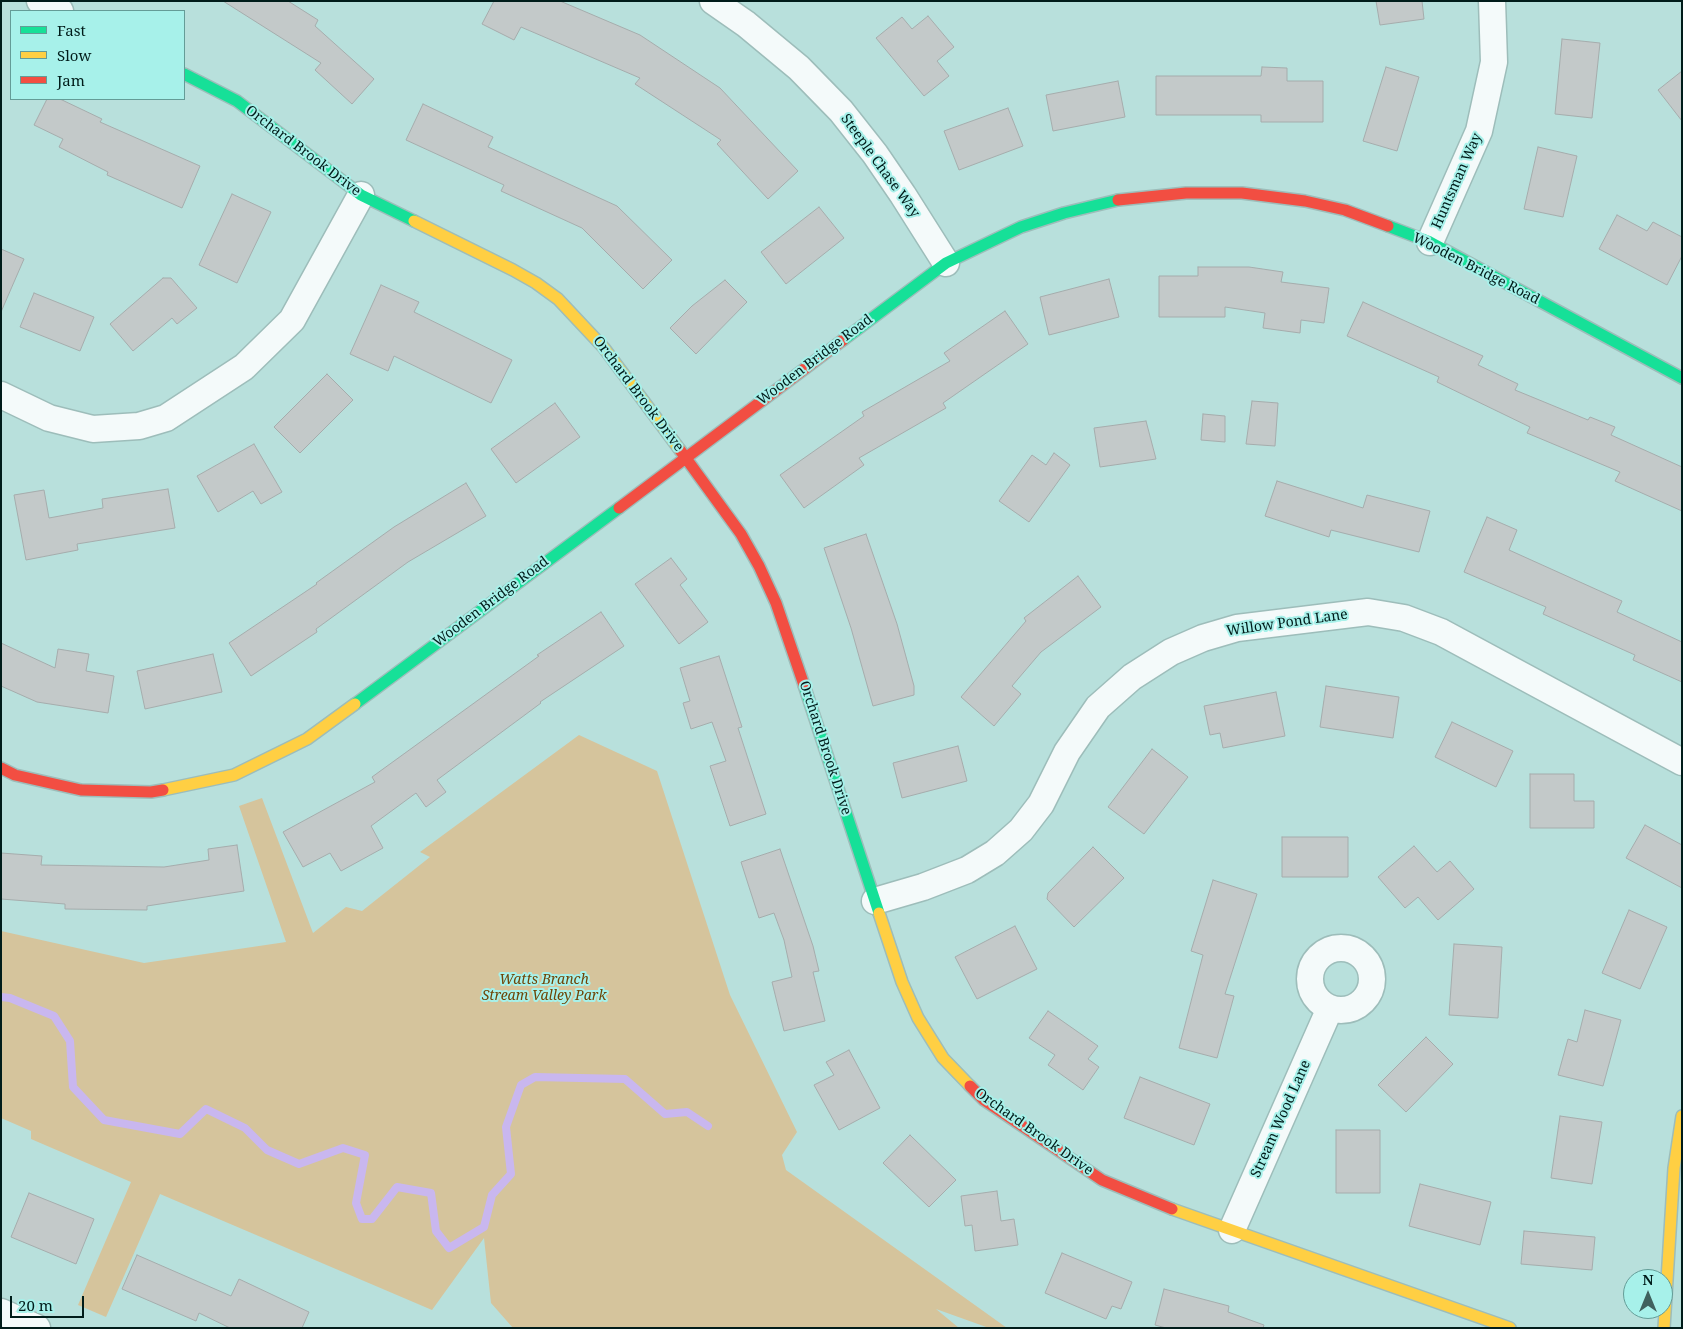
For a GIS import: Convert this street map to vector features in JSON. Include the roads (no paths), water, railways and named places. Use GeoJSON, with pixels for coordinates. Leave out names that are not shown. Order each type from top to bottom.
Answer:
{"type":"FeatureCollection","features":[{"type":"Feature","properties":{"kind":"street"},"geometry":{"type":"LineString","coordinates":[[40,1],[58,10]]}},
{"type":"Feature","properties":{"kind":"street","name":"Steeple Chase Way"},"geometry":{"type":"LineString","coordinates":[[713,1],[746,24],[799,68],[840,110],[904,194],[946,262]]}},
{"type":"Feature","properties":{"kind":"street","name":"Huntsman Way"},"geometry":{"type":"LineString","coordinates":[[1430,242],[1479,131],[1494,62],[1492,1]]}},
{"type":"Feature","properties":{"kind":"street","name":"Orchard Brook Drive"},"geometry":{"type":"LineString","coordinates":[[185,75],[236,101],[361,195],[514,270],[536,283],[558,299],[604,348],[741,534],[759,566],[776,603],[902,982],[918,1018],[943,1058],[984,1100],[1102,1180],[1154,1202],[1510,1328]]}},
{"type":"Feature","properties":{"kind":"street","name":"Wooden Bridge Road"},"geometry":{"type":"LineString","coordinates":[[1,768],[15,775],[81,790],[151,792],[234,775],[307,739],[686,458],[946,262],[1021,227],[1064,212],[1124,198],[1186,193],[1242,193],[1305,201],[1345,210],[1430,242],[1682,378]]}},
{"type":"Feature","properties":{"kind":"street"},"geometry":{"type":"LineString","coordinates":[[1,395],[49,418],[93,429],[139,426],[166,418],[244,367],[292,320],[361,195]]}},
{"type":"Feature","properties":{"kind":"street","name":"Willow Pond Lane"},"geometry":{"type":"LineString","coordinates":[[875,901],[967,870],[994,853],[1021,830],[1042,804],[1067,752],[1098,707],[1132,677],[1171,652],[1203,638],[1237,628],[1368,612],[1404,618],[1441,632],[1682,762]]}},
{"type":"Feature","properties":{"kind":"street","name":"Stream Wood Lane"},"geometry":{"type":"LineString","coordinates":[[1232,1230],[1330,1008]]}},
{"type":"Feature","properties":{"kind":"street"},"geometry":{"type":"LineString","coordinates":[[1664,1328],[1674,1168],[1682,1116]]}},
{"type":"Feature","properties":{"kind":"street"},"geometry":{"type":"LineString","coordinates":[[1,1312],[36,1328]]}},
{"type":"Feature","properties":{"kind":"waterway"},"geometry":{"type":"LineString","coordinates":[[1,997],[10,998],[54,1016],[70,1041],[73,1087],[104,1120],[180,1134],[206,1109],[245,1128],[267,1150],[299,1164],[343,1148],[365,1155],[356,1203],[362,1219],[372,1219],[397,1187],[431,1193],[436,1231],[449,1248],[484,1227],[492,1195],[511,1174],[506,1127],[521,1085],[535,1077],[625,1079],[665,1114],[687,1112],[708,1126]]}},
{"type":"Feature","properties":{"kind":"park label","name":"Watts Branch Stream Valley Park"},"geometry":{"type":"Point","coordinates":[544,988]}}]}
